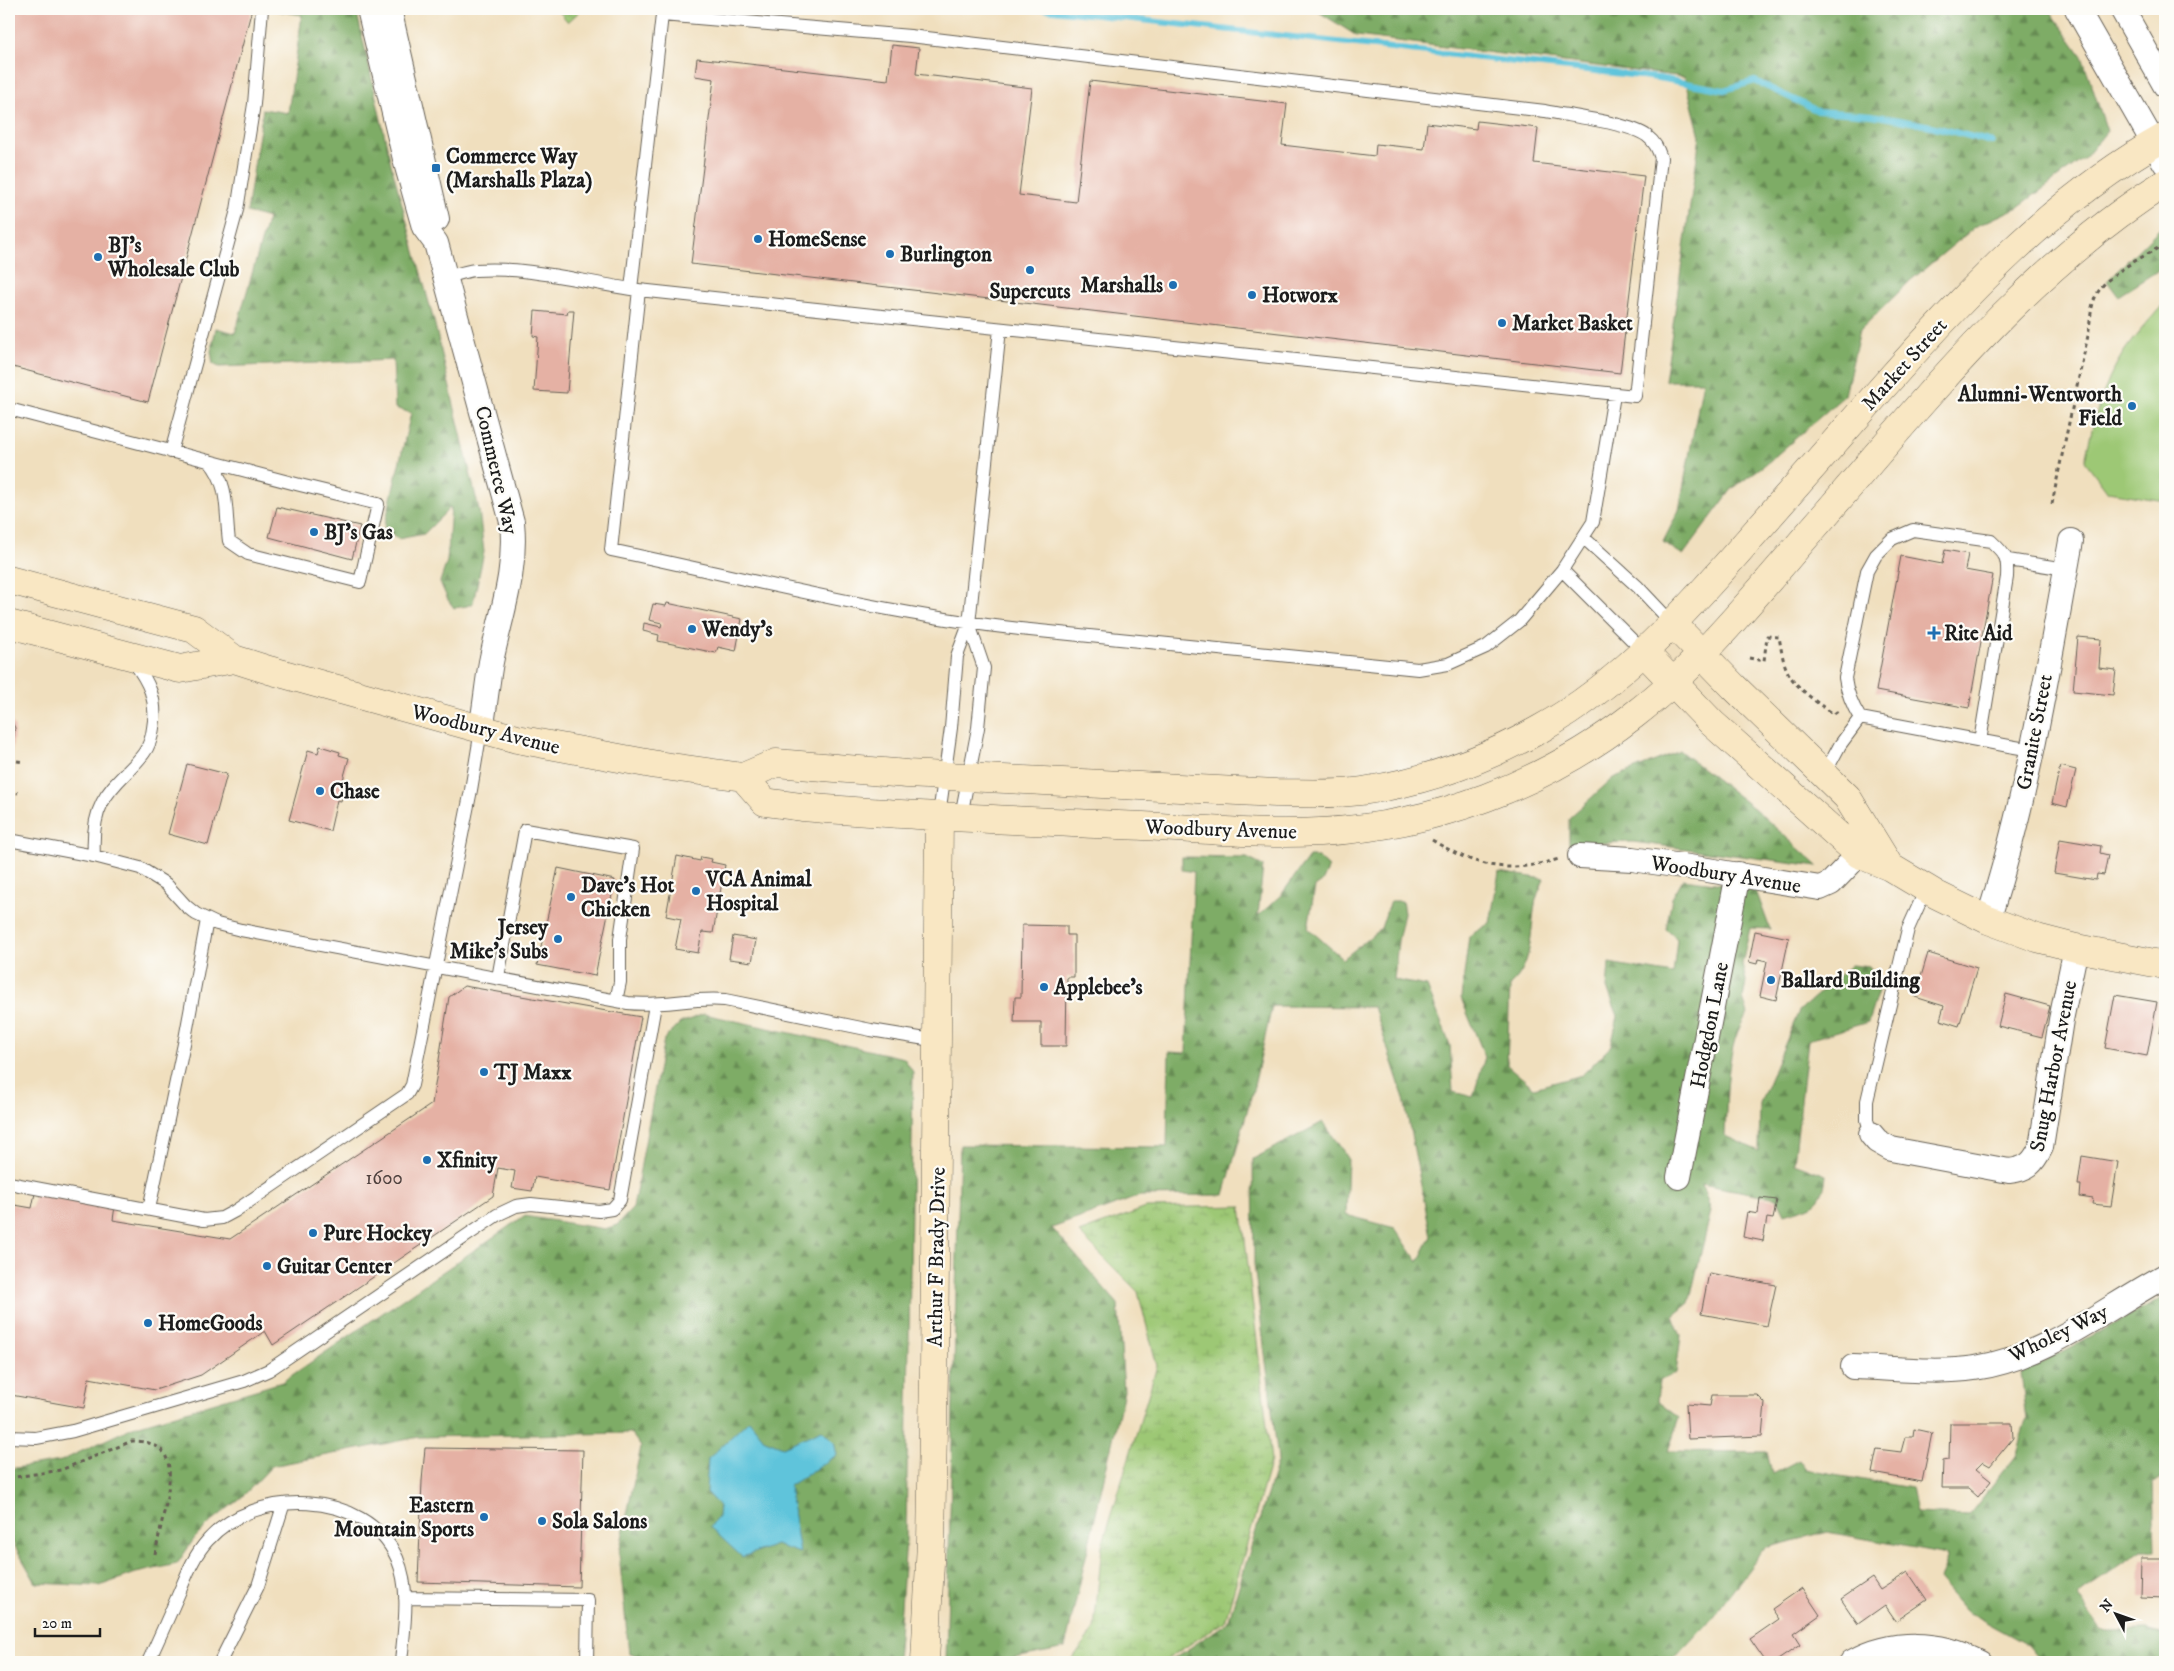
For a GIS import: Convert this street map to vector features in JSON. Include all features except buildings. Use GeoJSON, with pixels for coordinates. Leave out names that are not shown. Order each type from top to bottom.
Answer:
{"type":"FeatureCollection","features":[{"type":"Feature","properties":{"kind":"main road","name":"Market Street"},"geometry":{"type":"LineString","coordinates":[[1672,622],[1704,591],[1937,326],[1989,272],[2018,245],[2129,158],[2162,148]]}},
{"type":"Feature","properties":{"kind":"main road","name":"Market Street"},"geometry":{"type":"LineString","coordinates":[[1702,654],[1941,381],[2000,318],[2056,265],[2088,239],[2165,184]]}},
{"type":"Feature","properties":{"kind":"main road","name":"Woodbury Avenue"},"geometry":{"type":"LineString","coordinates":[[9,580],[194,629],[234,659],[481,730],[592,754],[743,777],[776,763],[956,776],[1276,793],[1321,794],[1360,791],[1434,774],[1507,746],[1541,729],[1593,694],[1643,651],[1672,622]]}},
{"type":"Feature","properties":{"kind":"main road"},"geometry":{"type":"LineString","coordinates":[[1672,622],[1847,797],[1890,867]]}},
{"type":"Feature","properties":{"kind":"main road","name":"Woodbury Avenue"},"geometry":{"type":"LineString","coordinates":[[9,624],[180,669],[234,659]]}},
{"type":"Feature","properties":{"kind":"main road"},"geometry":{"type":"LineString","coordinates":[[1643,651],[1712,723],[1859,854],[1890,867],[1926,889],[1988,920],[2037,938],[2076,948],[2165,965]]}},
{"type":"Feature","properties":{"kind":"main road","name":"Woodbury Avenue"},"geometry":{"type":"LineString","coordinates":[[743,777],[765,802],[852,811],[1251,832],[1321,832],[1396,824],[1434,816],[1459,808],[1534,777],[1603,737],[1636,714],[1702,654]]}},
{"type":"Feature","properties":{"kind":"main road","name":"Arthur F Brady Drive"},"geometry":{"type":"LineString","coordinates":[[925,1662],[931,1542],[940,852],[950,816]]}},
{"type":"Feature","properties":{"kind":"street","name":"Commerce Way"},"geometry":{"type":"LineString","coordinates":[[369,9],[411,181],[424,227],[436,243],[506,493],[512,522],[514,547],[511,574],[491,663],[481,730]]}},
{"type":"Feature","properties":{"kind":"street","name":"Commerce Way"},"geometry":{"type":"LineString","coordinates":[[389,9],[438,224],[436,243]]}},
{"type":"Feature","properties":{"kind":"street"},"geometry":{"type":"LineString","coordinates":[[2077,9],[2162,148]]}},
{"type":"Feature","properties":{"kind":"street"},"geometry":{"type":"LineString","coordinates":[[2122,9],[2165,85]]}},
{"type":"Feature","properties":{"kind":"street","name":"Granite Street"},"geometry":{"type":"LineString","coordinates":[[1988,920],[2000,884],[2032,750],[2071,540]]}},
{"type":"Feature","properties":{"kind":"street","name":"Woodbury Avenue"},"geometry":{"type":"LineString","coordinates":[[1580,856],[1632,859],[1820,888],[1831,883],[1859,854]]}},
{"type":"Feature","properties":{"kind":"street","name":"Hodgdon Lane"},"geometry":{"type":"LineString","coordinates":[[1679,1177],[1738,874]]}},
{"type":"Feature","properties":{"kind":"street","name":"Snug Harbor Avenue"},"geometry":{"type":"LineString","coordinates":[[1872,1134],[1877,1141],[1891,1148],[2009,1171],[2025,1169],[2035,1161],[2041,1148],[2058,1038],[2076,948]]}},
{"type":"Feature","properties":{"kind":"street","name":"Wholey Way"},"geometry":{"type":"LineString","coordinates":[[1853,1367],[1940,1370],[1975,1368],[2004,1361],[2031,1351],[2062,1336],[2165,1276]]}},
{"type":"Feature","properties":{"kind":"street"},"geometry":{"type":"LineString","coordinates":[[1852,1662],[1878,1650],[1898,1646],[1925,1646],[1949,1650],[1979,1662]]}},
{"type":"Feature","properties":{"kind":"lane"},"geometry":{"type":"LineString","coordinates":[[176,453],[237,210],[254,104],[262,9]]}},
{"type":"Feature","properties":{"kind":"lane"},"geometry":{"type":"LineString","coordinates":[[446,278],[473,270],[517,270],[635,290],[1635,396],[1661,158],[1657,146],[1647,136],[1634,129],[1545,111],[910,36],[662,15],[635,290],[610,550],[735,578],[969,624],[1418,669],[1448,664],[1486,647],[1519,621],[1562,570],[1593,522],[1614,394]]}},
{"type":"Feature","properties":{"kind":"lane"},"geometry":{"type":"LineString","coordinates":[[950,816],[956,776],[957,656],[969,624],[1000,329]]}},
{"type":"Feature","properties":{"kind":"lane"},"geometry":{"type":"LineString","coordinates":[[9,409],[378,504],[360,582],[248,554],[239,549],[229,541],[226,496],[218,472],[209,462]]}},
{"type":"Feature","properties":{"kind":"lane"},"geometry":{"type":"LineString","coordinates":[[1980,741],[2007,577],[2008,560],[1991,541],[1913,530],[1892,539],[1876,555],[1867,571],[1845,678],[1847,693],[1852,704],[1860,718],[1980,741],[2032,750]]}},
{"type":"Feature","properties":{"kind":"lane"},"geometry":{"type":"LineString","coordinates":[[1584,538],[1638,587],[1672,622]]}},
{"type":"Feature","properties":{"kind":"lane"},"geometry":{"type":"LineString","coordinates":[[2008,560],[2066,569]]}},
{"type":"Feature","properties":{"kind":"lane"},"geometry":{"type":"LineString","coordinates":[[1562,570],[1643,651]]}},
{"type":"Feature","properties":{"kind":"lane"},"geometry":{"type":"LineString","coordinates":[[950,816],[956,776],[978,728],[984,668],[969,624]]}},
{"type":"Feature","properties":{"kind":"lane"},"geometry":{"type":"LineString","coordinates":[[94,856],[93,838],[101,804],[112,787],[145,752],[152,736],[155,702],[152,691],[145,677],[128,655]]}},
{"type":"Feature","properties":{"kind":"lane"},"geometry":{"type":"LineString","coordinates":[[1824,776],[1840,745],[1860,718]]}},
{"type":"Feature","properties":{"kind":"lane"},"geometry":{"type":"LineString","coordinates":[[9,1184],[204,1220],[222,1218],[402,1099],[412,1085],[481,730]]}},
{"type":"Feature","properties":{"kind":"lane"},"geometry":{"type":"LineString","coordinates":[[498,978],[525,830],[633,849],[620,939],[620,982],[616,1001]]}},
{"type":"Feature","properties":{"kind":"lane"},"geometry":{"type":"LineString","coordinates":[[9,840],[134,865],[154,875],[166,884],[186,906],[207,920],[241,930],[616,1001],[655,1005],[703,999],[725,1000],[871,1030],[938,1041]]}},
{"type":"Feature","properties":{"kind":"lane"},"geometry":{"type":"LineString","coordinates":[[1872,1134],[1867,1120],[1867,1101],[1908,929],[1926,889]]}},
{"type":"Feature","properties":{"kind":"lane"},"geometry":{"type":"LineString","coordinates":[[149,1209],[185,1038],[207,920]]}},
{"type":"Feature","properties":{"kind":"lane"},"geometry":{"type":"LineString","coordinates":[[9,1437],[36,1438],[73,1431],[244,1381],[269,1370],[497,1215],[516,1206],[531,1204],[598,1211],[612,1209],[620,1200],[655,1005]]}},
{"type":"Feature","properties":{"kind":"lane"},"geometry":{"type":"LineString","coordinates":[[148,1662],[190,1566],[208,1540],[233,1519],[249,1512],[317,1503],[350,1512],[364,1520],[387,1542],[396,1556],[401,1569],[405,1598],[402,1662]]}},
{"type":"Feature","properties":{"kind":"lane"},"geometry":{"type":"LineString","coordinates":[[220,1662],[258,1586],[283,1506]]}},
{"type":"Feature","properties":{"kind":"lane"},"geometry":{"type":"LineString","coordinates":[[405,1598],[588,1600],[587,1662]]}},
{"type":"Feature","properties":{"kind":"path"},"geometry":{"type":"LineString","coordinates":[[2160,9],[2161,20]]}},
{"type":"Feature","properties":{"kind":"path"},"geometry":{"type":"LineString","coordinates":[[2052,504],[2077,378],[2088,337],[2093,304],[2098,292],[2113,276],[2165,244]]}},
{"type":"Feature","properties":{"kind":"path"},"geometry":{"type":"LineString","coordinates":[[1749,658],[1764,661],[1767,636],[1779,637],[1786,669],[1790,677],[1809,695],[1834,714],[1852,704]]}},
{"type":"Feature","properties":{"kind":"path"},"geometry":{"type":"LineString","coordinates":[[9,760],[24,762]]}},
{"type":"Feature","properties":{"kind":"path"},"geometry":{"type":"LineString","coordinates":[[9,791],[18,792]]}},
{"type":"Feature","properties":{"kind":"path"},"geometry":{"type":"LineString","coordinates":[[1432,840],[1456,855],[1482,864],[1504,868],[1536,866],[1562,858],[1580,856]]}},
{"type":"Feature","properties":{"kind":"path"},"geometry":{"type":"LineString","coordinates":[[9,1478],[62,1470],[132,1441],[144,1441],[155,1446],[166,1454],[170,1465],[170,1481],[154,1558]]}},
{"type":"Feature","properties":{"kind":"green space"},"geometry":{"type":"Polygon","coordinates":[[[278,9],[356,9],[391,164],[434,321],[479,510],[484,552],[473,603],[467,606],[454,608],[440,582],[447,561],[451,507],[424,534],[398,539],[384,528],[411,413],[395,408],[393,360],[219,367],[213,364],[211,351],[216,328],[235,333],[268,218],[247,212],[263,109],[288,113],[302,15],[278,11],[278,9]]]}},
{"type":"Feature","properties":{"kind":"green space"},"geometry":{"type":"Polygon","coordinates":[[[557,9],[582,9],[568,22],[557,9]]]}},
{"type":"Feature","properties":{"kind":"green space"},"geometry":{"type":"Polygon","coordinates":[[[1314,9],[2049,9],[2082,56],[2107,131],[2085,158],[2018,207],[1975,227],[1911,280],[1860,330],[1845,395],[1771,460],[1732,489],[1683,555],[1663,542],[1679,510],[1703,381],[1665,381],[1700,136],[1685,77],[1357,36],[1314,9]]]}},
{"type":"Feature","properties":{"kind":"green space"},"geometry":{"type":"Polygon","coordinates":[[[2165,223],[2165,266],[2118,296],[2107,281],[2165,223]]]}},
{"type":"Feature","properties":{"kind":"green space","name":"Alumni-Wentworth Field"},"geometry":{"type":"Polygon","coordinates":[[[2165,302],[2165,501],[2108,492],[2085,461],[2099,405],[2116,365],[2133,340],[2165,302]]]}},
{"type":"Feature","properties":{"kind":"green space"},"geometry":{"type":"Polygon","coordinates":[[[1680,751],[1756,810],[1818,866],[1633,842],[1569,844],[1569,818],[1613,778],[1680,751]]]}},
{"type":"Feature","properties":{"kind":"green space"},"geometry":{"type":"Polygon","coordinates":[[[1182,857],[1247,858],[1263,866],[1258,916],[1281,895],[1309,857],[1318,857],[1329,867],[1322,882],[1315,887],[1308,928],[1343,959],[1381,928],[1390,901],[1402,901],[1404,913],[1398,941],[1394,980],[1427,986],[1450,1045],[1453,1092],[1473,1097],[1485,1057],[1461,998],[1469,936],[1490,923],[1499,872],[1544,879],[1537,895],[1527,959],[1523,968],[1510,985],[1507,1065],[1534,1088],[1582,1075],[1611,1046],[1618,1016],[1607,988],[1609,963],[1673,974],[1677,939],[1666,929],[1672,898],[1683,879],[1755,888],[1770,929],[1750,928],[1742,964],[1746,981],[1743,999],[1748,1014],[1740,1026],[1731,1055],[1725,1136],[1759,1151],[1760,1103],[1799,1011],[1851,965],[1869,967],[1881,982],[1868,1022],[1808,1040],[1794,1163],[1826,1175],[1819,1199],[1809,1206],[1785,1214],[1777,1198],[1702,1184],[1711,1211],[1689,1303],[1673,1316],[1681,1336],[1676,1373],[1659,1381],[1657,1401],[1679,1418],[1668,1451],[1767,1452],[1772,1474],[1799,1460],[1806,1470],[1911,1488],[1916,1513],[1969,1515],[2015,1456],[2027,1419],[2021,1374],[2165,1297],[2165,1476],[2153,1484],[2155,1550],[2142,1550],[2077,1595],[2100,1629],[2108,1631],[2147,1630],[2165,1635],[2165,1662],[2042,1662],[2028,1645],[1966,1611],[1939,1580],[1948,1554],[1828,1532],[1765,1548],[1712,1618],[1671,1662],[1169,1662],[1228,1622],[1278,1459],[1254,1264],[1253,1159],[1323,1122],[1348,1158],[1346,1215],[1395,1228],[1418,1262],[1431,1236],[1404,1099],[1374,1007],[1272,1006],[1254,1086],[1224,1195],[1140,1196],[1052,1228],[1118,1304],[1124,1391],[1065,1648],[996,1662],[946,1662],[960,1145],[1167,1147],[1169,1052],[1186,1053],[1194,872],[1182,870],[1182,857]]]}},
{"type":"Feature","properties":{"kind":"green space"},"geometry":{"type":"Polygon","coordinates":[[[704,1014],[904,1058],[913,1072],[906,1540],[897,1662],[669,1662],[629,1654],[619,1553],[641,1447],[631,1433],[419,1437],[272,1466],[243,1496],[212,1521],[194,1539],[177,1564],[136,1573],[99,1586],[36,1583],[9,1536],[9,1469],[61,1461],[133,1427],[282,1382],[524,1216],[605,1229],[617,1225],[633,1208],[664,1039],[680,1023],[704,1014]]]}},
{"type":"Feature","properties":{"kind":"green space"},"geometry":{"type":"Polygon","coordinates":[[[1241,1206],[1271,1460],[1225,1621],[1163,1662],[1071,1662],[1094,1629],[1102,1546],[1157,1366],[1138,1292],[1079,1233],[1146,1208],[1241,1206]]]}},
{"type":"Feature","properties":{"kind":"water"},"geometry":{"type":"Polygon","coordinates":[[[749,1420],[765,1440],[783,1447],[822,1430],[834,1442],[837,1455],[789,1486],[800,1553],[776,1545],[742,1557],[710,1527],[718,1517],[719,1506],[706,1492],[708,1459],[749,1420]]]}},
{"type":"Feature","properties":{"kind":"waterway"},"geometry":{"type":"LineString","coordinates":[[1044,9],[1658,78],[1724,90],[1755,81],[1818,111],[1872,115],[1931,126],[1992,142]]}},
{"type":"Feature","properties":{"kind":"place","name":"Commerce Way (Marshalls Plaza)"},"geometry":{"type":"Point","coordinates":[436,168]}},
{"type":"Feature","properties":{"kind":"place","name":"HomeSense"},"geometry":{"type":"Point","coordinates":[758,239]}},
{"type":"Feature","properties":{"kind":"place","name":"Burlington"},"geometry":{"type":"Point","coordinates":[890,254]}},
{"type":"Feature","properties":{"kind":"place","name":"BJ's Wholesale Club"},"geometry":{"type":"Point","coordinates":[98,257]}},
{"type":"Feature","properties":{"kind":"place","name":"Supercuts"},"geometry":{"type":"Point","coordinates":[1030,270]}},
{"type":"Feature","properties":{"kind":"place","name":"Marshalls"},"geometry":{"type":"Point","coordinates":[1173,285]}},
{"type":"Feature","properties":{"kind":"place","name":"Hotworx"},"geometry":{"type":"Point","coordinates":[1252,295]}},
{"type":"Feature","properties":{"kind":"place","name":"Market Basket"},"geometry":{"type":"Point","coordinates":[1502,323]}},
{"type":"Feature","properties":{"kind":"place","name":"Alumni-Wentworth Field"},"geometry":{"type":"Point","coordinates":[2132,406]}},
{"type":"Feature","properties":{"kind":"place","name":"BJ’s Gas"},"geometry":{"type":"Point","coordinates":[314,532]}},
{"type":"Feature","properties":{"kind":"place","name":"Wendy's"},"geometry":{"type":"Point","coordinates":[692,629]}},
{"type":"Feature","properties":{"kind":"place","name":"Rite Aid"},"geometry":{"type":"Point","coordinates":[1934,633]}},
{"type":"Feature","properties":{"kind":"place","name":"Chase"},"geometry":{"type":"Point","coordinates":[320,791]}},
{"type":"Feature","properties":{"kind":"place","name":"VCA Animal Hospital"},"geometry":{"type":"Point","coordinates":[696,891]}},
{"type":"Feature","properties":{"kind":"place","name":"Dave's Hot Chicken"},"geometry":{"type":"Point","coordinates":[571,897]}},
{"type":"Feature","properties":{"kind":"place","name":"Jersey Mike's Subs"},"geometry":{"type":"Point","coordinates":[558,939]}},
{"type":"Feature","properties":{"kind":"place","name":"Ballard Building"},"geometry":{"type":"Point","coordinates":[1771,980]}},
{"type":"Feature","properties":{"kind":"place","name":"Applebee's"},"geometry":{"type":"Point","coordinates":[1044,987]}},
{"type":"Feature","properties":{"kind":"place","name":"TJ Maxx"},"geometry":{"type":"Point","coordinates":[484,1072]}},
{"type":"Feature","properties":{"kind":"place","name":"Xfinity"},"geometry":{"type":"Point","coordinates":[427,1160]}},
{"type":"Feature","properties":{"kind":"place","name":"Pure Hockey"},"geometry":{"type":"Point","coordinates":[313,1233]}},
{"type":"Feature","properties":{"kind":"place","name":"Guitar Center"},"geometry":{"type":"Point","coordinates":[267,1266]}},
{"type":"Feature","properties":{"kind":"place","name":"HomeGoods"},"geometry":{"type":"Point","coordinates":[148,1323]}},
{"type":"Feature","properties":{"kind":"place","name":"Eastern Mountain Sports"},"geometry":{"type":"Point","coordinates":[484,1517]}},
{"type":"Feature","properties":{"kind":"place","name":"Sola Salons"},"geometry":{"type":"Point","coordinates":[542,1521]}}]}
